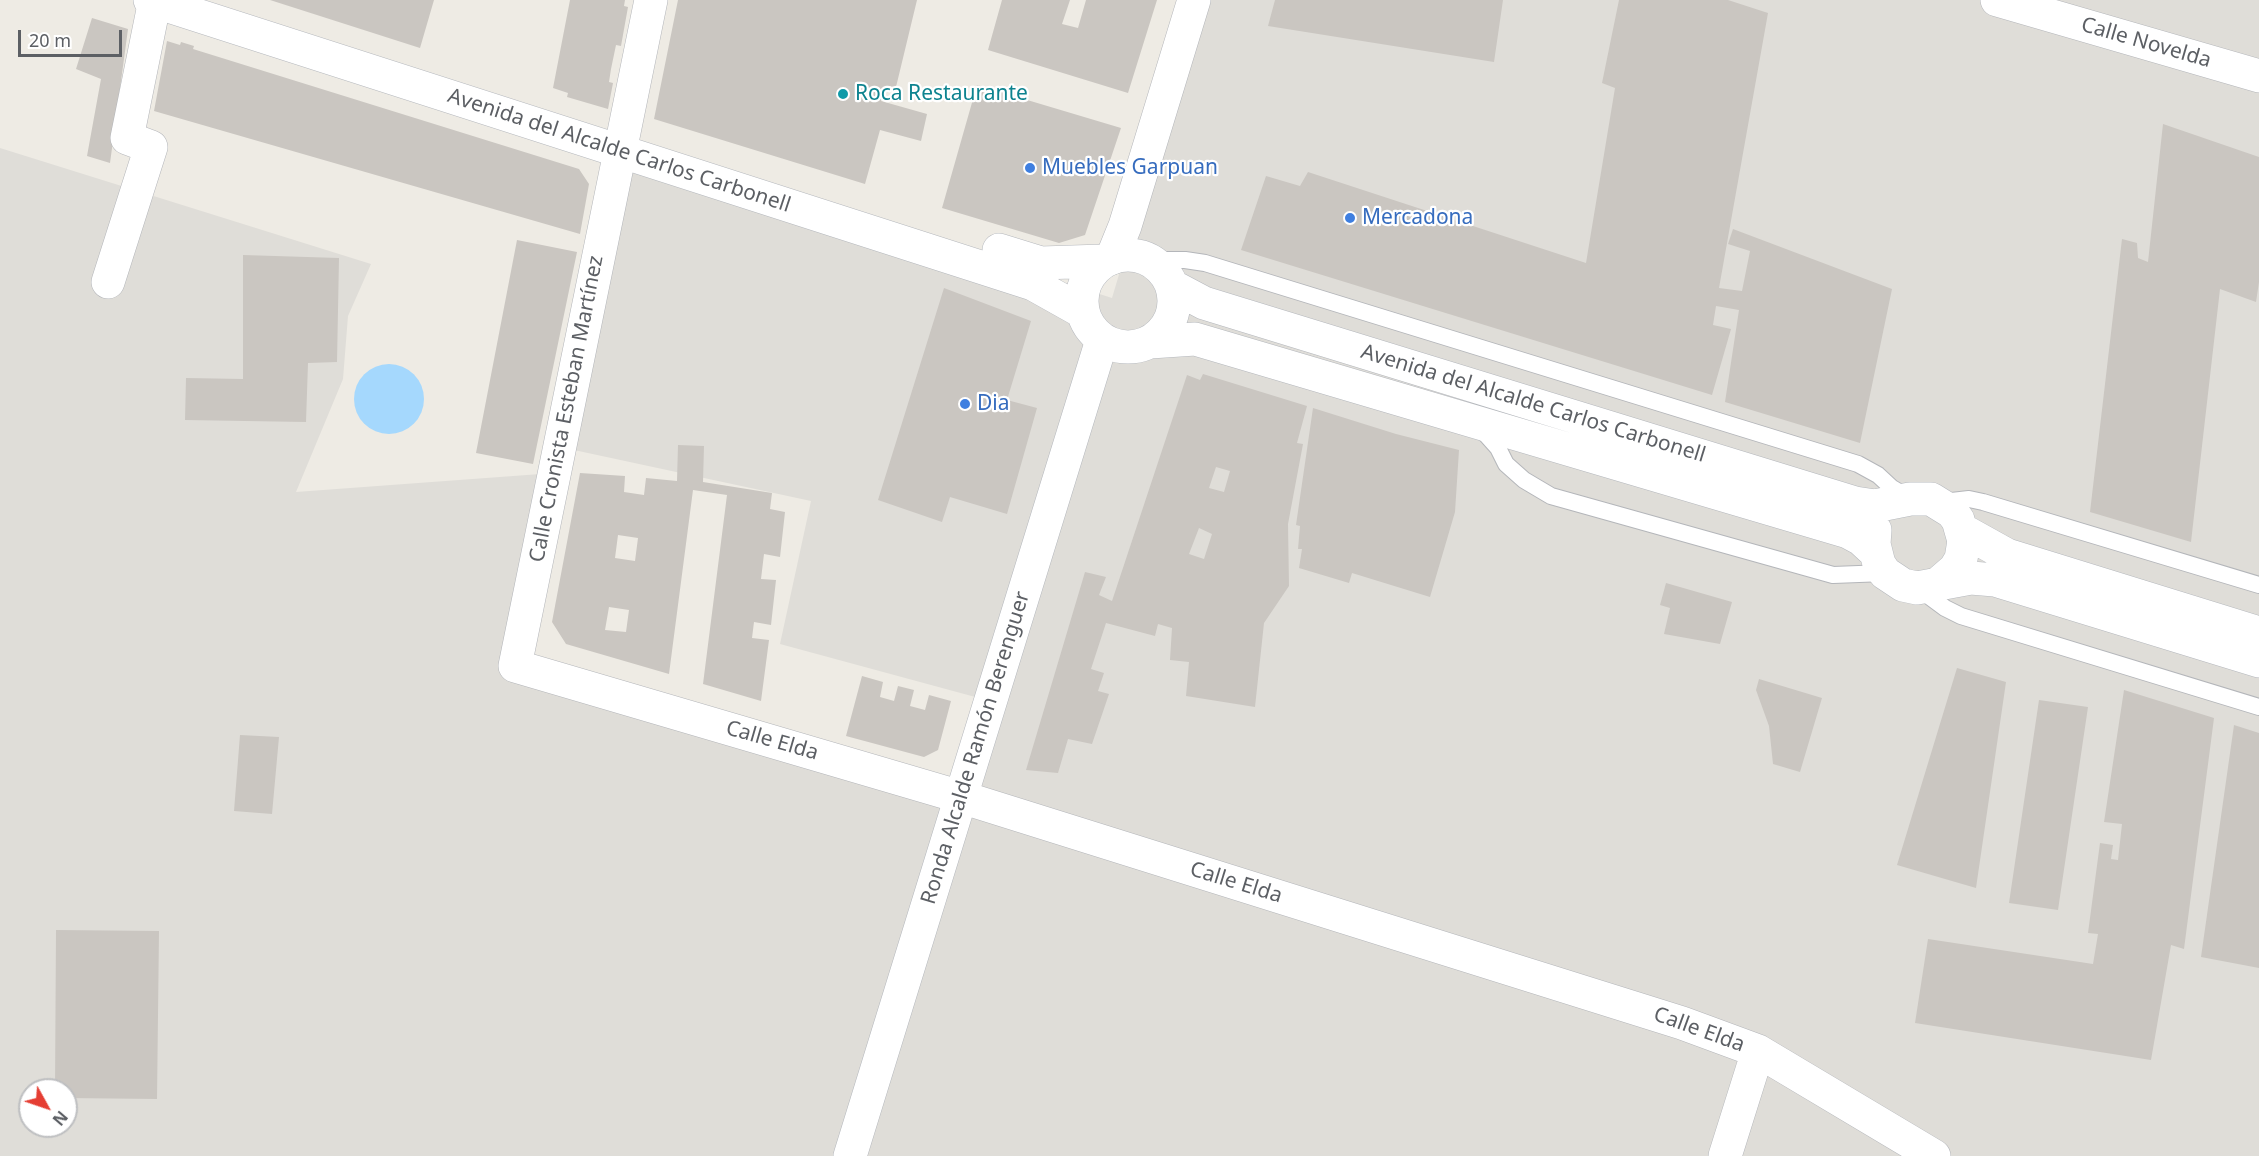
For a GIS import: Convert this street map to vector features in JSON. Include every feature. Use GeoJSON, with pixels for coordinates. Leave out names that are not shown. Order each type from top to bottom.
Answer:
{"type":"FeatureCollection","features":[{"type":"Feature","properties":{"kind":"street","name":"Avenida del Alcalde Carlos Carbonell"},"geometry":{"type":"LineString","coordinates":[[153,0],[1041,263],[1126,259]]}},
{"type":"Feature","properties":{"kind":"street"},"geometry":{"type":"LineString","coordinates":[[108,282],[151,147],[127,138],[153,0]]}},
{"type":"Feature","properties":{"kind":"street","name":"Avenida del Alcalde Carlos Carbonell"},"geometry":{"type":"LineString","coordinates":[[217,0],[1033,284],[1083,312]]}},
{"type":"Feature","properties":{"kind":"street","name":"Calle Cronista Esteban Martínez"},"geometry":{"type":"LineString","coordinates":[[515,666],[651,0]]}},
{"type":"Feature","properties":{"kind":"street"},"geometry":{"type":"LineString","coordinates":[[1126,259],[1125,226],[1194,0]]}},
{"type":"Feature","properties":{"kind":"street"},"geometry":{"type":"LineString","coordinates":[[1126,259],[1141,231],[1211,0]]}},
{"type":"Feature","properties":{"kind":"street","name":"Calle Novelda"},"geometry":{"type":"LineString","coordinates":[[1997,0],[2075,11],[2259,76]]}},
{"type":"Feature","properties":{"kind":"street"},"geometry":{"type":"LineString","coordinates":[[1126,259],[1163,271],[1172,286],[1174,306],[1172,315],[1164,330],[1150,342],[1130,347],[1102,340],[1092,330],[1083,312],[1081,299],[1085,284],[1094,269],[1126,259]]}},
{"type":"Feature","properties":{"kind":"street","name":"Avenida del Alcalde Carlos Carbonell"},"geometry":{"type":"LineString","coordinates":[[1172,286],[1204,303],[1856,503],[1875,506],[1916,501]]}},
{"type":"Feature","properties":{"kind":"street","name":"Avenida del Alcalde Carlos Carbonell"},"geometry":{"type":"LineString","coordinates":[[1150,342],[1195,339],[1848,532],[1861,539],[1880,563],[1903,585],[1929,585]]}},
{"type":"Feature","properties":{"kind":"street","name":"Ronda Alcalde Ramón Berenguer"},"geometry":{"type":"LineString","coordinates":[[850,1156],[1102,340]]}},
{"type":"Feature","properties":{"kind":"street"},"geometry":{"type":"LineString","coordinates":[[1880,563],[1874,537],[1878,523],[1890,508],[1916,501],[1952,512],[1962,531],[1964,541],[1961,559],[1955,569],[1929,585]]}},
{"type":"Feature","properties":{"kind":"street"},"geometry":{"type":"LineString","coordinates":[[1962,531],[2007,555],[2259,633]]}},
{"type":"Feature","properties":{"kind":"street"},"geometry":{"type":"LineString","coordinates":[[1929,585],[1971,578],[1995,580],[2259,661]]}},
{"type":"Feature","properties":{"kind":"street","name":"Calle Elda"},"geometry":{"type":"LineString","coordinates":[[515,666],[961,796],[1682,1023],[1758,1051],[1934,1156]]}},
{"type":"Feature","properties":{"kind":"street"},"geometry":{"type":"LineString","coordinates":[[1725,1156],[1758,1051]]}},
{"type":"Feature","properties":{"kind":"lane"},"geometry":{"type":"LineString","coordinates":[[1126,259],[1205,262],[1857,464],[1916,501],[1968,499],[1983,502],[2259,585]]}},
{"type":"Feature","properties":{"kind":"lane"},"geometry":{"type":"LineString","coordinates":[[1471,421],[1488,435],[1506,464],[1524,480],[1551,496],[1833,575],[1880,563]]}},
{"type":"Feature","properties":{"kind":"lane"},"geometry":{"type":"LineString","coordinates":[[1929,585],[1946,608],[1961,615],[2259,707]]}},
{"type":"Feature","properties":{"kind":"shaded area"},"geometry":{"type":"Polygon","coordinates":[[[1201,0],[2259,0],[2259,1156],[0,1156],[0,148],[371,264],[348,316],[343,379],[296,492],[554,473],[516,666],[961,796],[990,701],[780,644],[811,501],[560,447],[621,142],[1112,298],[1201,0]]]}},
{"type":"Feature","properties":{"kind":"water"},"geometry":{"type":"Polygon","coordinates":[[[389,364],[402,367],[414,374],[421,386],[424,399],[421,412],[414,424],[402,431],[389,434],[376,431],[364,424],[357,412],[354,399],[357,386],[364,374],[376,367],[389,364]]]}},
{"type":"Feature","properties":{"kind":"building"},"geometry":{"type":"Polygon","coordinates":[[[270,0],[434,0],[420,48],[270,0]]]}},
{"type":"Feature","properties":{"kind":"building"},"geometry":{"type":"Polygon","coordinates":[[[570,0],[625,0],[624,6],[628,7],[621,46],[616,45],[611,69],[609,82],[613,83],[608,109],[567,97],[568,93],[553,88],[570,0]]]}},
{"type":"Feature","properties":{"kind":"building"},"geometry":{"type":"Polygon","coordinates":[[[678,0],[917,0],[896,87],[886,86],[881,101],[927,114],[921,141],[880,130],[865,184],[654,119],[678,0]]]}},
{"type":"Feature","properties":{"kind":"building"},"geometry":{"type":"Polygon","coordinates":[[[1002,0],[1070,0],[1062,24],[1078,28],[1086,0],[1157,0],[1128,93],[988,50],[1002,0]]]}},
{"type":"Feature","properties":{"kind":"building"},"geometry":{"type":"Polygon","coordinates":[[[1275,0],[1503,0],[1494,62],[1268,26],[1275,0]]]}},
{"type":"Feature","properties":{"kind":"building","name":"Mercadona"},"geometry":{"type":"Polygon","coordinates":[[[1619,0],[1728,0],[1768,13],[1719,288],[1742,291],[1750,251],[1728,244],[1733,229],[1892,289],[1860,443],[1725,402],[1739,310],[1716,306],[1713,325],[1731,329],[1712,395],[1241,250],[1266,176],[1300,186],[1308,172],[1586,263],[1615,88],[1602,83],[1619,0]]]}},
{"type":"Feature","properties":{"kind":"building"},"geometry":{"type":"Polygon","coordinates":[[[92,18],[128,29],[110,163],[87,156],[101,79],[76,69],[92,18]]]}},
{"type":"Feature","properties":{"kind":"building"},"geometry":{"type":"Polygon","coordinates":[[[167,41],[194,46],[193,49],[579,169],[589,184],[580,234],[154,111],[167,41]]]}},
{"type":"Feature","properties":{"kind":"building","name":"Muebles Garpuan"},"geometry":{"type":"Polygon","coordinates":[[[977,85],[1121,128],[1085,235],[1059,243],[942,208],[977,85]]]}},
{"type":"Feature","properties":{"kind":"building"},"geometry":{"type":"Polygon","coordinates":[[[2163,124],[2259,157],[2259,282],[2256,302],[2220,289],[2191,542],[2090,512],[2122,239],[2137,243],[2138,258],[2148,262],[2163,124]]]}},
{"type":"Feature","properties":{"kind":"building"},"geometry":{"type":"Polygon","coordinates":[[[517,240],[577,252],[533,464],[476,453],[517,240]]]}},
{"type":"Feature","properties":{"kind":"building"},"geometry":{"type":"Polygon","coordinates":[[[243,255],[339,258],[337,362],[308,363],[306,422],[185,420],[186,378],[243,379],[243,255]]]}},
{"type":"Feature","properties":{"kind":"building","name":"Dia"},"geometry":{"type":"Polygon","coordinates":[[[944,288],[1031,321],[1007,400],[1037,408],[1007,514],[950,497],[942,522],[878,500],[944,288]]]}},
{"type":"Feature","properties":{"kind":"building"},"geometry":{"type":"Polygon","coordinates":[[[1203,374],[1307,406],[1297,443],[1303,444],[1288,524],[1289,586],[1264,623],[1255,707],[1186,696],[1189,662],[1170,660],[1172,628],[1158,624],[1155,636],[1106,623],[1091,669],[1104,673],[1098,691],[1109,694],[1092,744],[1068,739],[1058,773],[1026,770],[1085,572],[1106,577],[1099,595],[1112,601],[1187,375],[1200,380],[1203,374]],[[1216,467],[1209,488],[1224,492],[1230,471],[1216,467]],[[1199,528],[1189,554],[1204,559],[1212,534],[1199,528]]]}},
{"type":"Feature","properties":{"kind":"building"},"geometry":{"type":"Polygon","coordinates":[[[1313,408],[1396,434],[1459,450],[1455,512],[1430,597],[1352,573],[1349,583],[1299,568],[1302,549],[1298,549],[1300,526],[1296,525],[1313,408]]]}},
{"type":"Feature","properties":{"kind":"building"},"geometry":{"type":"Polygon","coordinates":[[[678,445],[704,446],[703,482],[772,493],[770,509],[785,512],[780,557],[764,554],[761,579],[776,580],[771,625],[754,622],[752,638],[769,640],[761,701],[703,684],[727,495],[693,490],[669,674],[566,644],[552,622],[580,473],[625,476],[624,492],[644,495],[646,478],[677,481],[678,445]],[[618,535],[615,558],[635,561],[638,538],[618,535]],[[609,607],[605,630],[626,632],[629,610],[609,607]]]}},
{"type":"Feature","properties":{"kind":"building"},"geometry":{"type":"Polygon","coordinates":[[[1666,583],[1732,602],[1720,644],[1664,634],[1670,608],[1660,605],[1666,583]]]}},
{"type":"Feature","properties":{"kind":"building"},"geometry":{"type":"Polygon","coordinates":[[[1957,668],[2006,682],[1976,888],[1897,865],[1957,668]]]}},
{"type":"Feature","properties":{"kind":"building"},"geometry":{"type":"Polygon","coordinates":[[[862,676],[883,682],[880,697],[894,701],[898,686],[914,690],[910,706],[925,710],[929,695],[951,701],[938,750],[924,757],[846,736],[862,676]]]}},
{"type":"Feature","properties":{"kind":"building"},"geometry":{"type":"Polygon","coordinates":[[[1759,679],[1822,698],[1800,772],[1773,764],[1769,726],[1756,690],[1759,679]]]}},
{"type":"Feature","properties":{"kind":"building"},"geometry":{"type":"Polygon","coordinates":[[[2124,690],[2214,718],[2184,949],[2171,945],[2151,1060],[1915,1023],[1928,939],[2093,964],[2098,934],[2088,933],[2100,843],[2113,845],[2111,859],[2118,860],[2122,824],[2104,822],[2124,690]]]}},
{"type":"Feature","properties":{"kind":"building"},"geometry":{"type":"Polygon","coordinates":[[[2039,700],[2088,707],[2058,910],[2009,903],[2039,700]]]}},
{"type":"Feature","properties":{"kind":"building"},"geometry":{"type":"Polygon","coordinates":[[[2234,725],[2259,733],[2259,968],[2201,957],[2234,725]]]}},
{"type":"Feature","properties":{"kind":"building"},"geometry":{"type":"Polygon","coordinates":[[[240,735],[279,737],[272,814],[234,811],[240,735]]]}},
{"type":"Feature","properties":{"kind":"building"},"geometry":{"type":"Polygon","coordinates":[[[56,930],[159,931],[157,1099],[78,1098],[78,1078],[55,1078],[56,930]]]}},
{"type":"Feature","properties":{"kind":"place","name":"Roca Restaurante"},"geometry":{"type":"Point","coordinates":[843,94]}},
{"type":"Feature","properties":{"kind":"place","name":"Muebles Garpuan"},"geometry":{"type":"Point","coordinates":[1030,168]}},
{"type":"Feature","properties":{"kind":"place","name":"Mercadona"},"geometry":{"type":"Point","coordinates":[1350,218]}},
{"type":"Feature","properties":{"kind":"place","name":"Dia"},"geometry":{"type":"Point","coordinates":[965,404]}}]}
